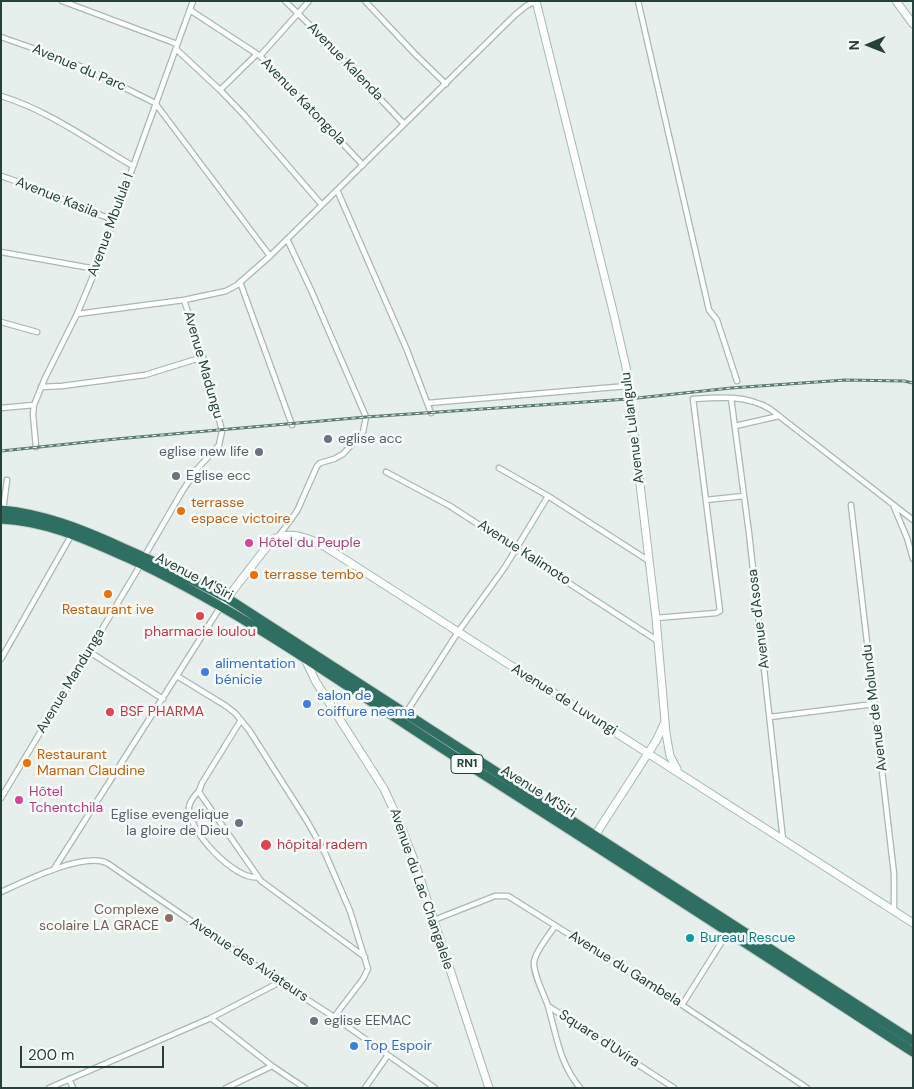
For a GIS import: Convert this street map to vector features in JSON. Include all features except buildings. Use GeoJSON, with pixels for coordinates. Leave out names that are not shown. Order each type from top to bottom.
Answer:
{"type":"FeatureCollection","features":[{"type":"Feature","properties":{"kind":"highway","name":"Avenue M'Siri"},"geometry":{"type":"LineString","coordinates":[[2,513],[72,534],[143,561]]}},
{"type":"Feature","properties":{"kind":"highway","name":"Avenue M'Siri"},"geometry":{"type":"LineString","coordinates":[[2,513],[36,515],[94,534],[224,602],[302,647],[913,1052]]}},
{"type":"Feature","properties":{"kind":"highway","name":"Avenue M'Siri"},"geometry":{"type":"LineString","coordinates":[[224,602],[305,658],[450,753],[592,839],[913,1041]]}},
{"type":"Feature","properties":{"kind":"street"},"geometry":{"type":"LineString","coordinates":[[62,1],[176,47],[245,116],[321,204]]}},
{"type":"Feature","properties":{"kind":"street","name":"Avenue Mbulula I"},"geometry":{"type":"LineString","coordinates":[[36,447],[34,405],[96,269],[193,1]]}},
{"type":"Feature","properties":{"kind":"street","name":"Avenue Kalenda"},"geometry":{"type":"LineString","coordinates":[[285,1],[298,12],[404,124]]}},
{"type":"Feature","properties":{"kind":"street"},"geometry":{"type":"LineString","coordinates":[[220,90],[258,55],[309,1]]}},
{"type":"Feature","properties":{"kind":"street"},"geometry":{"type":"LineString","coordinates":[[365,1],[446,84]]}},
{"type":"Feature","properties":{"kind":"street"},"geometry":{"type":"LineString","coordinates":[[77,314],[184,300],[230,290],[270,256],[515,15],[536,1]]}},
{"type":"Feature","properties":{"kind":"street","name":"Avenue Lulangulu"},"geometry":{"type":"LineString","coordinates":[[536,1],[623,354],[656,618],[665,721],[649,753],[592,839]]}},
{"type":"Feature","properties":{"kind":"street"},"geometry":{"type":"LineString","coordinates":[[638,1],[710,310],[717,320],[737,381]]}},
{"type":"Feature","properties":{"kind":"street"},"geometry":{"type":"LineString","coordinates":[[896,1],[913,24]]}},
{"type":"Feature","properties":{"kind":"street","name":"Avenue Katongola"},"geometry":{"type":"LineString","coordinates":[[190,10],[258,55],[363,165]]}},
{"type":"Feature","properties":{"kind":"street","name":"Avenue du Parc"},"geometry":{"type":"LineString","coordinates":[[1,37],[89,70],[155,103]]}},
{"type":"Feature","properties":{"kind":"street"},"geometry":{"type":"LineString","coordinates":[[1,96],[54,120],[133,166]]}},
{"type":"Feature","properties":{"kind":"street"},"geometry":{"type":"LineString","coordinates":[[155,103],[270,256]]}},
{"type":"Feature","properties":{"kind":"street","name":"Avenue Kasila"},"geometry":{"type":"LineString","coordinates":[[1,176],[27,184],[113,220]]}},
{"type":"Feature","properties":{"kind":"street"},"geometry":{"type":"LineString","coordinates":[[337,190],[407,350],[431,413]]}},
{"type":"Feature","properties":{"kind":"street"},"geometry":{"type":"LineString","coordinates":[[54,869],[224,602],[265,547],[278,537],[297,511],[317,466],[320,463],[337,458],[347,451],[363,432],[366,417],[322,314],[287,239]]}},
{"type":"Feature","properties":{"kind":"street"},"geometry":{"type":"LineString","coordinates":[[1,252],[96,269]]}},
{"type":"Feature","properties":{"kind":"street"},"geometry":{"type":"LineString","coordinates":[[240,282],[292,424]]}},
{"type":"Feature","properties":{"kind":"street","name":"Avenue Madungu"},"geometry":{"type":"LineString","coordinates":[[143,561],[183,490],[198,468],[213,454],[221,442],[222,431],[203,358],[184,300]]}},
{"type":"Feature","properties":{"kind":"street"},"geometry":{"type":"LineString","coordinates":[[1,322],[37,332]]}},
{"type":"Feature","properties":{"kind":"street"},"geometry":{"type":"LineString","coordinates":[[41,387],[145,375],[203,358]]}},
{"type":"Feature","properties":{"kind":"street"},"geometry":{"type":"LineString","coordinates":[[428,402],[627,386]]}},
{"type":"Feature","properties":{"kind":"street","name":"Avenue d'Asosa"},"geometry":{"type":"LineString","coordinates":[[731,398],[783,840]]}},
{"type":"Feature","properties":{"kind":"street"},"geometry":{"type":"LineString","coordinates":[[656,618],[716,613],[720,610],[693,400],[747,398],[760,403],[913,520]]}},
{"type":"Feature","properties":{"kind":"street"},"geometry":{"type":"LineString","coordinates":[[1,408],[34,405]]}},
{"type":"Feature","properties":{"kind":"street"},"geometry":{"type":"LineString","coordinates":[[735,426],[779,416]]}},
{"type":"Feature","properties":{"kind":"street"},"geometry":{"type":"LineString","coordinates":[[499,468],[548,496],[649,561]]}},
{"type":"Feature","properties":{"kind":"street","name":"Avenue Kalimoto"},"geometry":{"type":"LineString","coordinates":[[386,472],[450,506],[658,641]]}},
{"type":"Feature","properties":{"kind":"street"},"geometry":{"type":"LineString","coordinates":[[2,513],[7,480]]}},
{"type":"Feature","properties":{"kind":"street"},"geometry":{"type":"LineString","coordinates":[[405,714],[458,632],[516,548],[548,496]]}},
{"type":"Feature","properties":{"kind":"street"},"geometry":{"type":"LineString","coordinates":[[706,500],[744,496]]}},
{"type":"Feature","properties":{"kind":"street","name":"Avenue de Molundu"},"geometry":{"type":"LineString","coordinates":[[851,504],[894,874],[894,911]]}},
{"type":"Feature","properties":{"kind":"street"},"geometry":{"type":"LineString","coordinates":[[894,506],[913,560]]}},
{"type":"Feature","properties":{"kind":"street"},"geometry":{"type":"LineString","coordinates":[[1,659],[72,534]]}},
{"type":"Feature","properties":{"kind":"street","name":"Avenue de Luvungi"},"geometry":{"type":"LineString","coordinates":[[278,537],[296,536],[324,546],[913,923]]}},
{"type":"Feature","properties":{"kind":"street","name":"Avenue Mandunga"},"geometry":{"type":"LineString","coordinates":[[1,798],[143,561]]}},
{"type":"Feature","properties":{"kind":"street","name":"Avenue du Lac Changalele"},"geometry":{"type":"LineString","coordinates":[[302,647],[316,682],[366,759],[392,805],[414,860],[489,1088]]}},
{"type":"Feature","properties":{"kind":"street"},"geometry":{"type":"LineString","coordinates":[[88,651],[162,699]]}},
{"type":"Feature","properties":{"kind":"street"},"geometry":{"type":"LineString","coordinates":[[177,676],[226,706],[241,720],[307,821],[325,854],[350,911],[366,958],[368,973],[334,1016]]}},
{"type":"Feature","properties":{"kind":"street"},"geometry":{"type":"LineString","coordinates":[[770,717],[874,704]]}},
{"type":"Feature","properties":{"kind":"street"},"geometry":{"type":"LineString","coordinates":[[241,720],[199,791],[190,801],[189,813],[205,843],[215,854],[248,877],[258,877]]}},
{"type":"Feature","properties":{"kind":"street"},"geometry":{"type":"LineString","coordinates":[[665,721],[670,756],[680,774]]}},
{"type":"Feature","properties":{"kind":"street"},"geometry":{"type":"LineString","coordinates":[[199,791],[258,877],[287,901],[366,958]]}},
{"type":"Feature","properties":{"kind":"street","name":"Avenue des Aviateurs"},"geometry":{"type":"LineString","coordinates":[[1,892],[54,869],[101,860],[280,982],[334,1016],[435,1088]]}},
{"type":"Feature","properties":{"kind":"street","name":"Avenue du Gambela"},"geometry":{"type":"LineString","coordinates":[[434,920],[500,895],[508,896],[682,1005],[807,1088]]}},
{"type":"Feature","properties":{"kind":"street"},"geometry":{"type":"LineString","coordinates":[[548,1006],[534,962],[535,957],[555,926]]}},
{"type":"Feature","properties":{"kind":"street"},"geometry":{"type":"LineString","coordinates":[[682,1005],[728,931]]}},
{"type":"Feature","properties":{"kind":"street"},"geometry":{"type":"LineString","coordinates":[[49,1088],[211,1018],[280,982]]}},
{"type":"Feature","properties":{"kind":"street","name":"Square d'Uvira"},"geometry":{"type":"LineString","coordinates":[[548,1006],[562,1060],[580,1088]]}},
{"type":"Feature","properties":{"kind":"street","name":"Square d'Uvira"},"geometry":{"type":"LineString","coordinates":[[548,1006],[674,1088]]}},
{"type":"Feature","properties":{"kind":"street"},"geometry":{"type":"LineString","coordinates":[[211,1018],[272,1066],[305,1088]]}},
{"type":"Feature","properties":{"kind":"street"},"geometry":{"type":"LineString","coordinates":[[365,1088],[388,1055]]}},
{"type":"Feature","properties":{"kind":"street"},"geometry":{"type":"LineString","coordinates":[[226,1088],[272,1066]]}},
{"type":"Feature","properties":{"kind":"street"},"geometry":{"type":"LineString","coordinates":[[69,1079],[73,1088]]}},
{"type":"Feature","properties":{"kind":"railway"},"geometry":{"type":"LineString","coordinates":[[1,451],[366,417],[628,399],[731,388],[845,380],[904,381],[913,383]]}},
{"type":"Feature","properties":{"kind":"place","name":"eglise acc"},"geometry":{"type":"Point","coordinates":[328,439]}},
{"type":"Feature","properties":{"kind":"place","name":"eglise new life"},"geometry":{"type":"Point","coordinates":[259,452]}},
{"type":"Feature","properties":{"kind":"place","name":"Eglise ecc"},"geometry":{"type":"Point","coordinates":[176,476]}},
{"type":"Feature","properties":{"kind":"place","name":"terrasse espace victoire"},"geometry":{"type":"Point","coordinates":[181,511]}},
{"type":"Feature","properties":{"kind":"place","name":"Hôtel du Peuple"},"geometry":{"type":"Point","coordinates":[249,543]}},
{"type":"Feature","properties":{"kind":"place","name":"terrasse tembo"},"geometry":{"type":"Point","coordinates":[254,575]}},
{"type":"Feature","properties":{"kind":"place","name":"Restaurant ive"},"geometry":{"type":"Point","coordinates":[108,594]}},
{"type":"Feature","properties":{"kind":"place","name":"pharmacie loulou"},"geometry":{"type":"Point","coordinates":[200,616]}},
{"type":"Feature","properties":{"kind":"place","name":"alimentation bénicie"},"geometry":{"type":"Point","coordinates":[205,672]}},
{"type":"Feature","properties":{"kind":"place","name":"salon de coiffure neema"},"geometry":{"type":"Point","coordinates":[307,704]}},
{"type":"Feature","properties":{"kind":"place","name":"BSF PHARMA"},"geometry":{"type":"Point","coordinates":[110,712]}},
{"type":"Feature","properties":{"kind":"place","name":"Restaurant Maman Claudine"},"geometry":{"type":"Point","coordinates":[27,763]}},
{"type":"Feature","properties":{"kind":"place","name":"Hôtel Tchentchila"},"geometry":{"type":"Point","coordinates":[19,800]}},
{"type":"Feature","properties":{"kind":"place","name":"Eglise evengelique la gloire de Dieu"},"geometry":{"type":"Point","coordinates":[239,823]}},
{"type":"Feature","properties":{"kind":"place","name":"hôpital radem"},"geometry":{"type":"Point","coordinates":[266,845]}},
{"type":"Feature","properties":{"kind":"place","name":"Complexe scolaire LA GRACE"},"geometry":{"type":"Point","coordinates":[169,918]}},
{"type":"Feature","properties":{"kind":"place","name":"Bureau Rescue"},"geometry":{"type":"Point","coordinates":[690,938]}},
{"type":"Feature","properties":{"kind":"place","name":"eglise EEMAC"},"geometry":{"type":"Point","coordinates":[314,1021]}},
{"type":"Feature","properties":{"kind":"place","name":"Top Espoir"},"geometry":{"type":"Point","coordinates":[354,1046]}}]}
